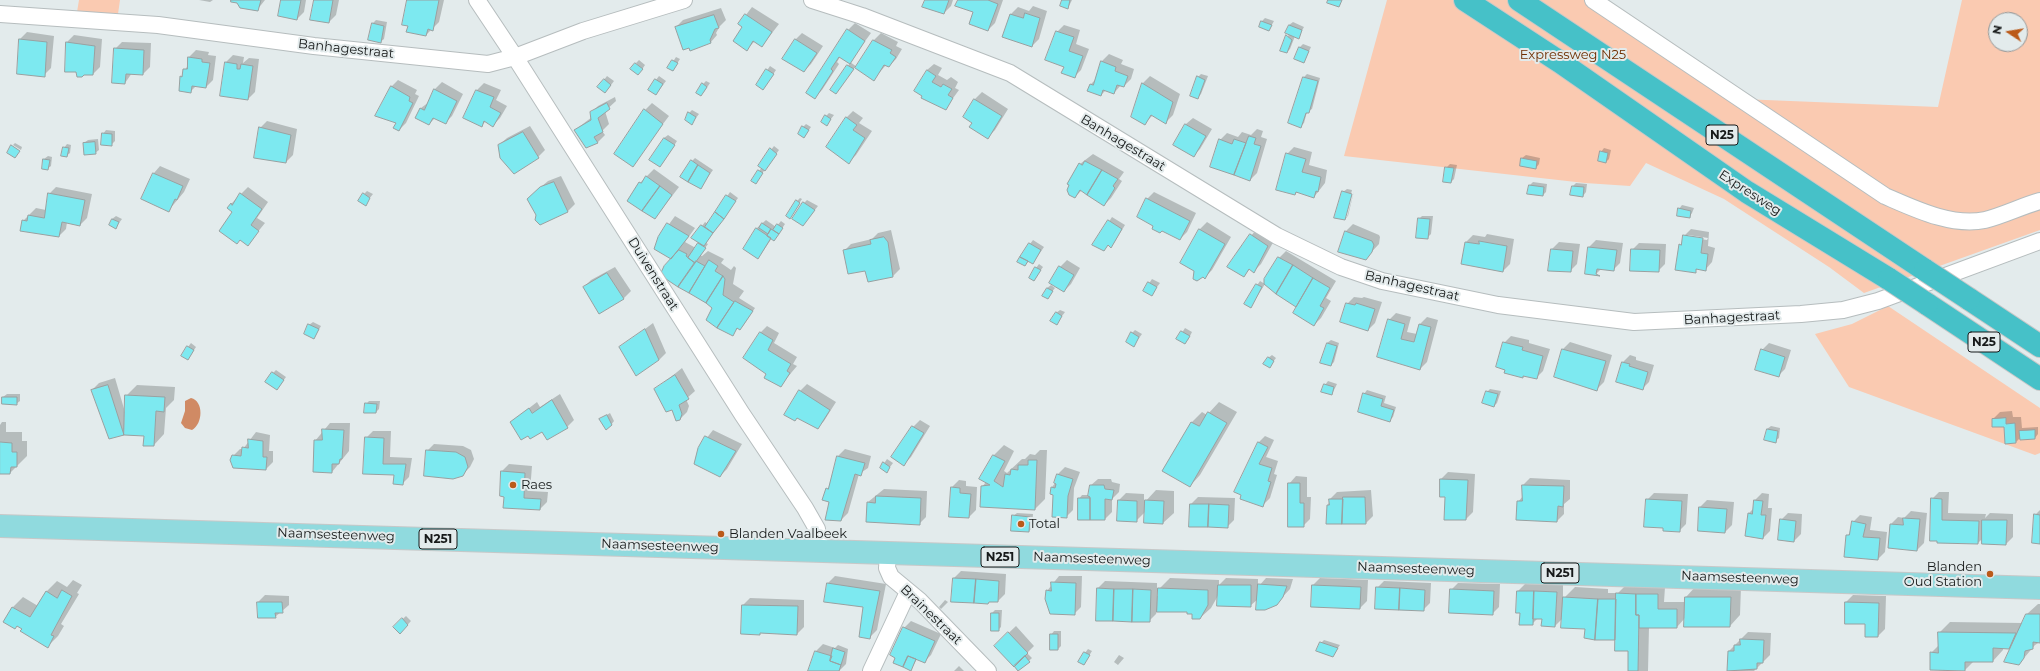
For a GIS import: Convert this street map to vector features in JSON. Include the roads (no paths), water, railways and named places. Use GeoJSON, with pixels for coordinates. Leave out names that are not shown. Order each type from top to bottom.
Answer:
{"type":"FeatureCollection","features":[{"type":"Feature","properties":{"kind":"highway","name":"Expresweg"},"geometry":{"type":"LineString","coordinates":[[1465,0],[1560,62],[1747,192],[1889,279],[2040,379]]}},
{"type":"Feature","properties":{"kind":"highway","name":"N25"},"geometry":{"type":"LineString","coordinates":[[1519,0],[2040,346]]}},
{"type":"Feature","properties":{"kind":"main road","name":"Naamsesteenweg"},"geometry":{"type":"LineString","coordinates":[[0,526],[256,532],[821,551],[2040,588]]}},
{"type":"Feature","properties":{"kind":"street","name":"Duivenstraat"},"geometry":{"type":"LineString","coordinates":[[477,0],[515,57],[742,414],[805,508],[817,529],[821,551]]}},
{"type":"Feature","properties":{"kind":"street","name":"Banhagestraat"},"geometry":{"type":"LineString","coordinates":[[0,14],[158,25],[314,46],[488,64],[515,57],[583,31],[684,0]]}},
{"type":"Feature","properties":{"kind":"street","name":"Banhagestraat"},"geometry":{"type":"LineString","coordinates":[[812,0],[862,16],[1010,73],[1277,236],[1341,267],[1382,281],[1490,304],[1570,316],[1634,322],[1801,314],[1843,310],[1878,301],[2040,241]]}},
{"type":"Feature","properties":{"kind":"street"},"geometry":{"type":"LineString","coordinates":[[1593,0],[1885,196],[1923,212],[1952,220],[1985,220],[2040,201]]}},
{"type":"Feature","properties":{"kind":"street","name":"Brainestraat"},"geometry":{"type":"LineString","coordinates":[[888,553],[889,573],[908,592],[920,601],[988,671]]}},
{"type":"Feature","properties":{"kind":"street"},"geometry":{"type":"LineString","coordinates":[[871,671],[908,592]]}},
{"type":"Feature","properties":{"kind":"place","name":"Raes"},"geometry":{"type":"Point","coordinates":[513,485]}},
{"type":"Feature","properties":{"kind":"place","name":"Total"},"geometry":{"type":"Point","coordinates":[1021,524]}},
{"type":"Feature","properties":{"kind":"place","name":"Blanden Vaalbeek"},"geometry":{"type":"Point","coordinates":[721,534]}},
{"type":"Feature","properties":{"kind":"place","name":"Blanden Oud Station"},"geometry":{"type":"Point","coordinates":[1990,574]}},
{"type":"Feature","properties":{"kind":"park label","name":"Expressweg N25"},"geometry":{"type":"Point","coordinates":[1573,55]}}]}
